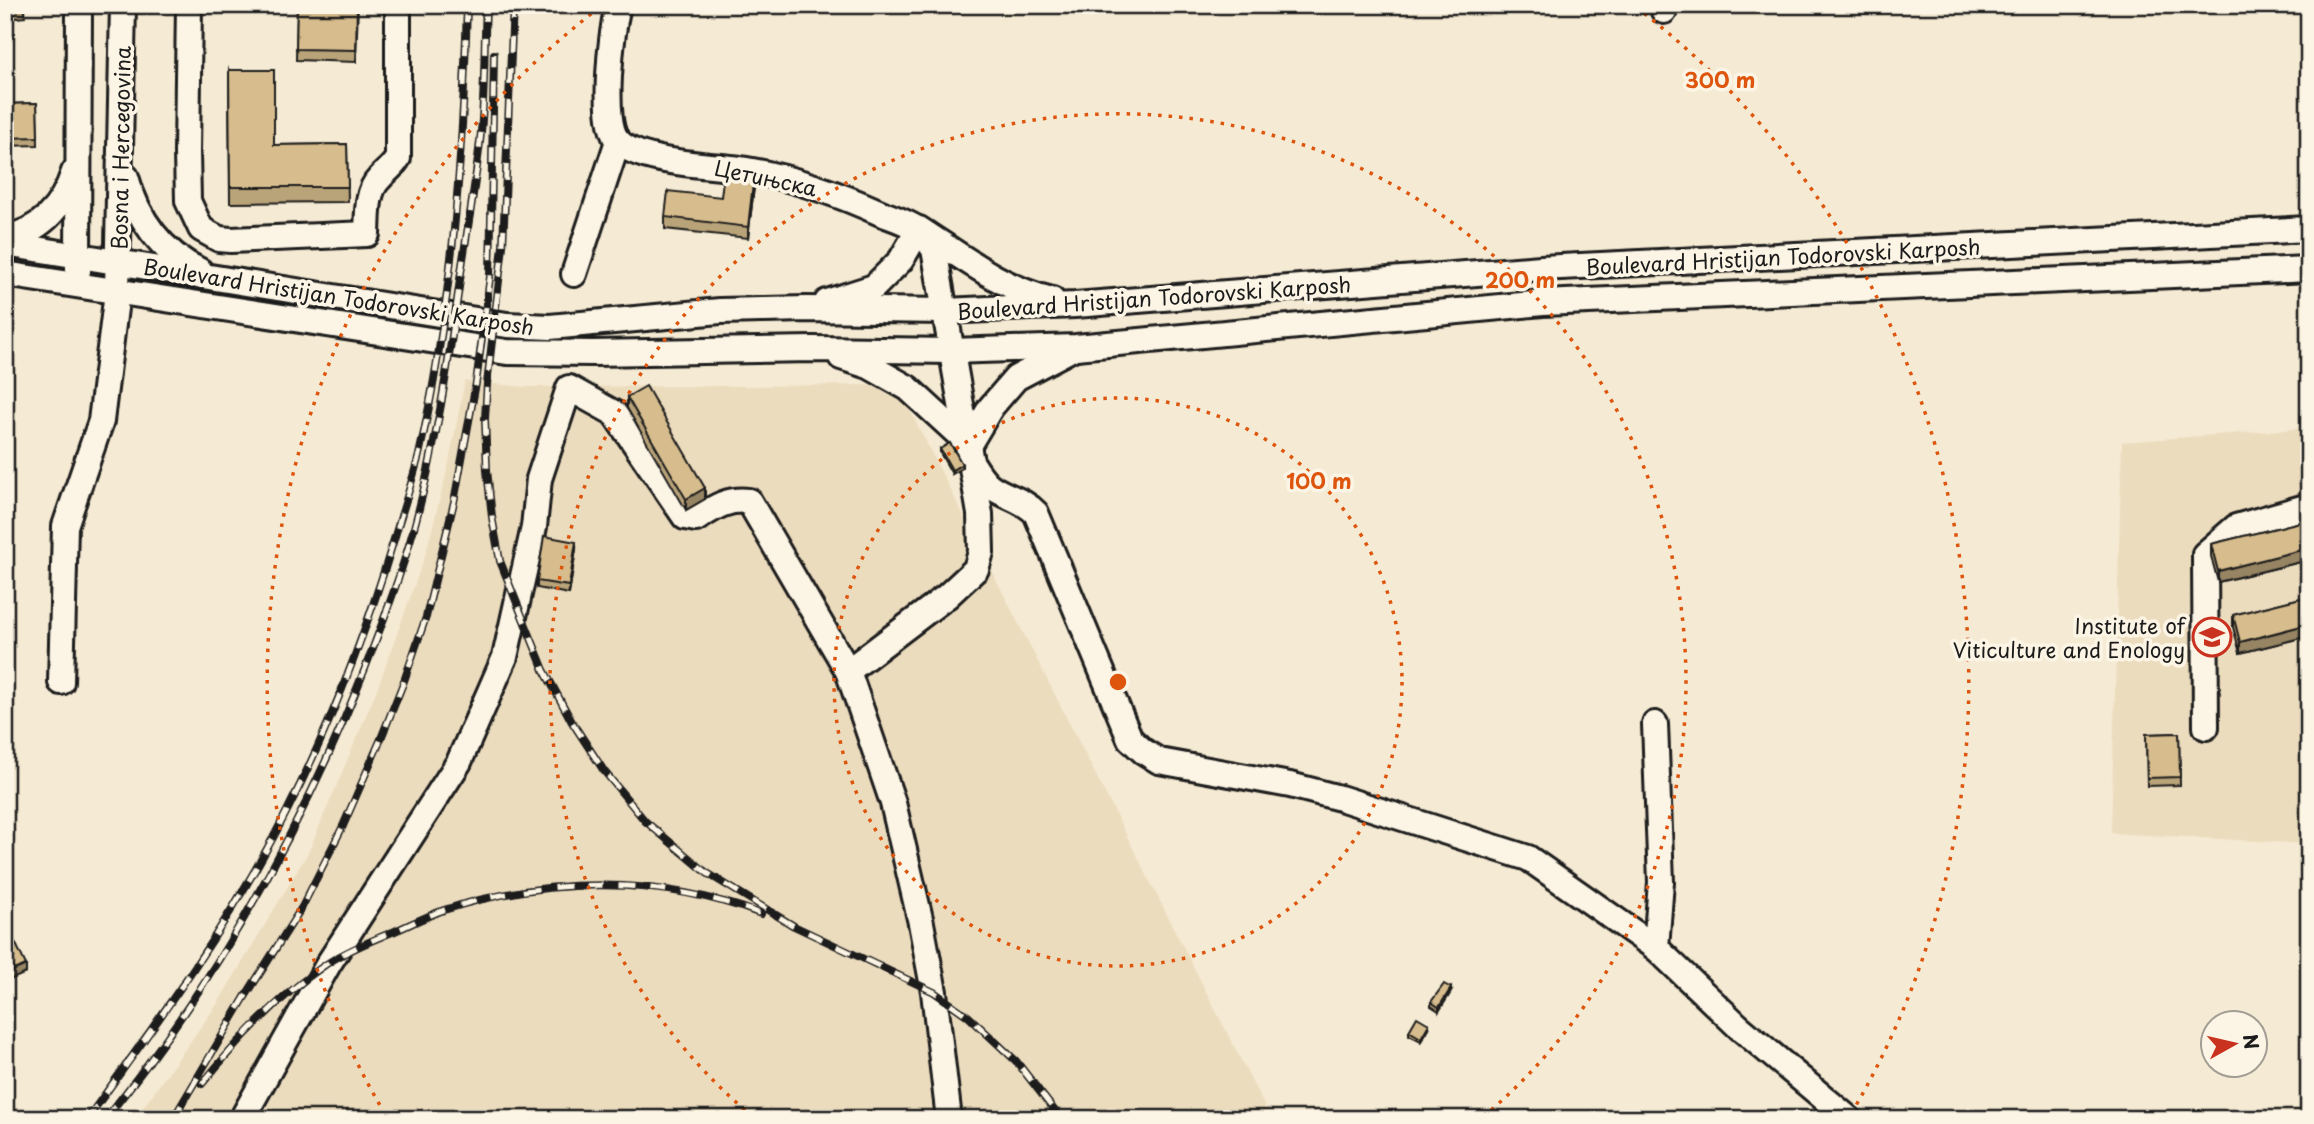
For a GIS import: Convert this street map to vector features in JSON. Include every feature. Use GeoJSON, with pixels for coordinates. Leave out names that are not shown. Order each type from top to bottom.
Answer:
{"type":"FeatureCollection","features":[{"type":"Feature","properties":{"kind":"street","name":"Bosna i Hercegovina"},"geometry":{"type":"LineString","coordinates":[[78,286],[79,5]]}},
{"type":"Feature","properties":{"kind":"street","name":"Bosna i Hercegovina"},"geometry":{"type":"LineString","coordinates":[[61,682],[65,526],[101,421],[117,292],[123,5]]}},
{"type":"Feature","properties":{"kind":"street"},"geometry":{"type":"LineString","coordinates":[[189,5],[188,201],[201,229],[219,239],[231,240],[367,234],[369,201],[377,180],[391,169],[398,158],[398,5]]}},
{"type":"Feature","properties":{"kind":"street"},"geometry":{"type":"LineString","coordinates":[[574,274],[618,141],[609,118],[609,84],[618,5]]}},
{"type":"Feature","properties":{"kind":"street","name":"Цетињска"},"geometry":{"type":"LineString","coordinates":[[618,141],[637,153],[677,162],[747,170],[836,193],[919,229],[989,274],[1032,296],[1075,305]]}},
{"type":"Feature","properties":{"kind":"street"},"geometry":{"type":"LineString","coordinates":[[121,150],[134,205],[153,235],[186,264],[213,277]]}},
{"type":"Feature","properties":{"kind":"street"},"geometry":{"type":"LineString","coordinates":[[5,238],[22,235],[51,214],[67,193],[78,162]]}},
{"type":"Feature","properties":{"kind":"street","name":"Boulevard Hristijan Todorovski Karposh"},"geometry":{"type":"LineString","coordinates":[[5,244],[507,325],[539,327],[720,311],[945,311],[1075,305],[1541,268],[2306,228]]}},
{"type":"Feature","properties":{"kind":"street"},"geometry":{"type":"LineString","coordinates":[[806,309],[874,287],[901,260],[919,229],[934,249],[980,514],[981,552],[976,569],[947,596],[848,671]]}},
{"type":"Feature","properties":{"kind":"street","name":"Boulevard Hristijan Todorovski Karposh"},"geometry":{"type":"LineString","coordinates":[[5,274],[507,352],[593,353],[813,349],[951,351],[1076,347],[1543,303],[2309,269]]}},
{"type":"Feature","properties":{"kind":"street"},"geometry":{"type":"LineString","coordinates":[[970,453],[990,407],[1016,378],[1076,347]]}},
{"type":"Feature","properties":{"kind":"street"},"geometry":{"type":"LineString","coordinates":[[813,349],[869,366],[908,388],[970,453],[980,475],[990,486],[1029,506],[1036,513],[1130,739],[1143,751],[1159,761],[1290,785],[1340,798],[1534,862],[1656,948],[1740,1027],[1849,1119]]}},
{"type":"Feature","properties":{"kind":"street"},"geometry":{"type":"LineString","coordinates":[[242,1119],[329,962],[459,762],[470,739],[505,657],[534,527],[539,480],[569,388],[614,413],[685,517],[696,519],[734,499],[749,500],[848,671],[893,803],[918,910],[934,992],[948,1119]]}},
{"type":"Feature","properties":{"kind":"street"},"geometry":{"type":"LineString","coordinates":[[2206,727],[2205,554],[2236,527],[2309,506]]}},
{"type":"Feature","properties":{"kind":"street"},"geometry":{"type":"LineString","coordinates":[[1656,724],[1661,882],[1656,948]]}},
{"type":"Feature","properties":{"kind":"shaded area"},"geometry":{"type":"Polygon","coordinates":[[[465,381],[525,387],[897,385],[1271,1119],[135,1119],[218,1003],[309,851],[378,687],[426,553],[448,467],[465,381]]]}},
{"type":"Feature","properties":{"kind":"shaded area","name":"Institute of Viticulture and Enology"},"geometry":{"type":"Polygon","coordinates":[[[2309,428],[2309,844],[2111,833],[2122,442],[2309,428]]]}},
{"type":"Feature","properties":{"kind":"building"},"geometry":{"type":"Polygon","coordinates":[[[297,5],[357,5],[356,50],[296,49],[297,5]]]}},
{"type":"Feature","properties":{"kind":"building"},"geometry":{"type":"Polygon","coordinates":[[[229,70],[274,70],[274,145],[347,144],[348,187],[230,187],[229,70]]]}},
{"type":"Feature","properties":{"kind":"building"},"geometry":{"type":"Polygon","coordinates":[[[37,103],[38,137],[5,138],[5,104],[37,103]]]}},
{"type":"Feature","properties":{"kind":"building"},"geometry":{"type":"Polygon","coordinates":[[[724,172],[754,175],[748,227],[665,217],[668,191],[721,197],[724,172]]]}},
{"type":"Feature","properties":{"kind":"building"},"geometry":{"type":"Polygon","coordinates":[[[646,386],[705,488],[686,499],[627,397],[646,386]]]}},
{"type":"Feature","properties":{"kind":"building"},"geometry":{"type":"Polygon","coordinates":[[[950,443],[962,464],[952,470],[940,449],[950,443]]]}},
{"type":"Feature","properties":{"kind":"building"},"geometry":{"type":"Polygon","coordinates":[[[2309,520],[2309,548],[2218,571],[2211,544],[2309,520]]]}},
{"type":"Feature","properties":{"kind":"building"},"geometry":{"type":"Polygon","coordinates":[[[544,536],[576,542],[569,586],[537,581],[544,536]]]}},
{"type":"Feature","properties":{"kind":"building"},"geometry":{"type":"Polygon","coordinates":[[[2309,596],[2309,624],[2240,642],[2233,615],[2309,596]]]}},
{"type":"Feature","properties":{"kind":"building"},"geometry":{"type":"Polygon","coordinates":[[[2179,733],[2180,777],[2147,778],[2146,734],[2179,733]]]}},
{"type":"Feature","properties":{"kind":"building"},"geometry":{"type":"Polygon","coordinates":[[[14,940],[26,965],[5,974],[5,944],[14,940]]]}},
{"type":"Feature","properties":{"kind":"building"},"geometry":{"type":"Polygon","coordinates":[[[1444,984],[1451,988],[1439,1007],[1431,1002],[1444,984]]]}},
{"type":"Feature","properties":{"kind":"building"},"geometry":{"type":"Polygon","coordinates":[[[1417,1017],[1429,1024],[1421,1038],[1409,1031],[1417,1017]]]}},
{"type":"Feature","properties":{"kind":"railway"},"geometry":{"type":"LineString","coordinates":[[87,1119],[193,969],[266,851],[319,744],[373,606],[419,455],[440,344],[459,175],[467,5]]}},
{"type":"Feature","properties":{"kind":"railway"},"geometry":{"type":"LineString","coordinates":[[105,1119],[183,1014],[253,903],[314,786],[341,727],[399,578],[415,524],[441,406],[474,190],[481,132],[486,5]]}},
{"type":"Feature","properties":{"kind":"railway"},"geometry":{"type":"LineString","coordinates":[[513,5],[503,246],[485,419],[487,470],[500,561],[544,670],[572,722],[604,771],[645,821],[707,873],[794,926],[934,992],[968,1016],[1016,1061],[1061,1119]]}},
{"type":"Feature","properties":{"kind":"railway"},"geometry":{"type":"LineString","coordinates":[[173,1119],[302,907],[343,826],[404,681],[426,617],[454,502],[476,383],[490,277],[494,54]]}},
{"type":"Feature","properties":{"kind":"railway"},"geometry":{"type":"LineString","coordinates":[[202,1084],[260,1019],[293,989],[328,963],[444,910],[522,891],[603,885],[684,893],[761,914]]}},
{"type":"Feature","properties":{"kind":"place","name":"Institute of Viticulture and Enology"},"geometry":{"type":"Point","coordinates":[2212,637]}}]}
